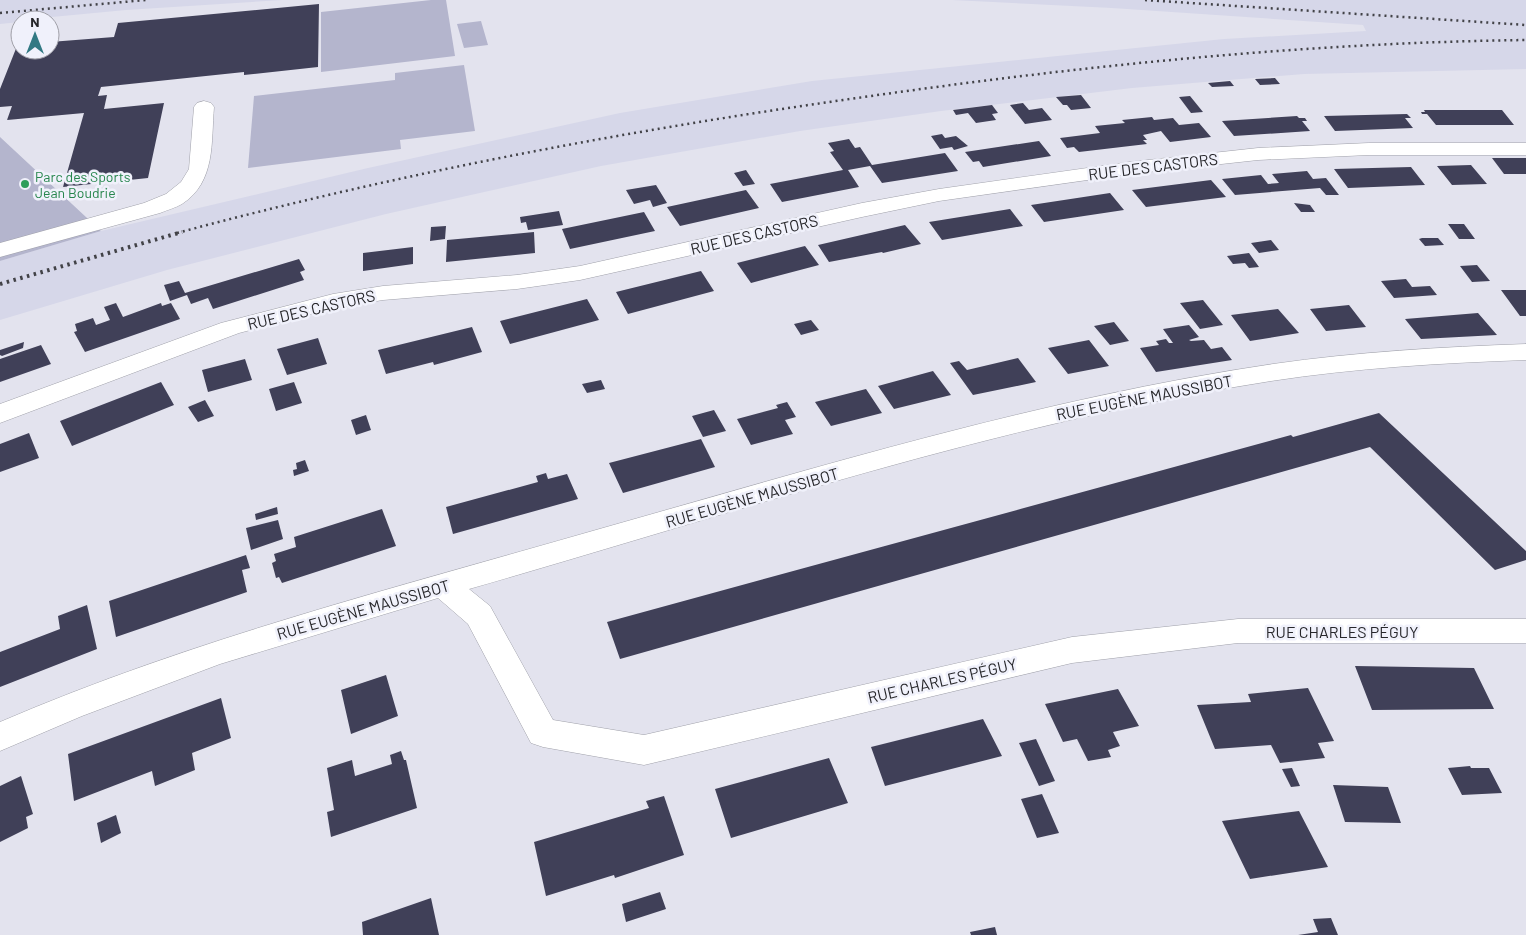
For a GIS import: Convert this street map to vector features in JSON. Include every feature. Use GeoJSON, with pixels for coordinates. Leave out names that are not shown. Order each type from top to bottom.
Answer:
{"type":"FeatureCollection","features":[{"type":"Feature","properties":{"kind":"street"},"geometry":{"type":"LineString","coordinates":[[0,250],[152,208],[174,199],[189,186],[199,169],[204,107]]}},
{"type":"Feature","properties":{"kind":"street","name":"RUE DES CASTORS"},"geometry":{"type":"LineString","coordinates":[[0,414],[230,328],[333,300],[383,292],[517,282],[580,273],[862,210],[939,195],[1130,168],[1258,154],[1369,149],[1526,149]]}},
{"type":"Feature","properties":{"kind":"street","name":"RUE EUGÈNE MAUSSIBOT"},"geometry":{"type":"LineString","coordinates":[[0,736],[36,720],[223,649],[875,461],[1071,410],[1237,378],[1365,362],[1526,352]]}},
{"type":"Feature","properties":{"kind":"street","name":"RUE CHARLES PÉGUY"},"geometry":{"type":"LineString","coordinates":[[443,585],[480,615],[543,733],[644,750],[1072,650],[1238,631],[1526,631]]}},
{"type":"Feature","properties":{"kind":"shaded area"},"geometry":{"type":"Polygon","coordinates":[[[0,0],[282,0],[60,16],[60,10],[10,10],[10,23],[0,24],[0,0]]]}},
{"type":"Feature","properties":{"kind":"shaded area"},"geometry":{"type":"Polygon","coordinates":[[[446,0],[455,56],[321,72],[321,12],[446,0]]]}},
{"type":"Feature","properties":{"kind":"shaded area"},"geometry":{"type":"Polygon","coordinates":[[[952,0],[1526,0],[1526,69],[1304,74],[1132,88],[941,111],[800,131],[601,166],[386,214],[167,270],[0,320],[0,261],[101,231],[368,168],[620,113],[812,81],[1224,39],[1366,31],[1363,25],[1112,8],[952,0]]]}},
{"type":"Feature","properties":{"kind":"shaded area"},"geometry":{"type":"Polygon","coordinates":[[[481,21],[488,45],[464,48],[457,24],[481,21]]]}},
{"type":"Feature","properties":{"kind":"shaded area"},"geometry":{"type":"Polygon","coordinates":[[[464,65],[475,131],[400,140],[401,149],[248,168],[254,96],[395,80],[395,73],[464,65]]]}},
{"type":"Feature","properties":{"kind":"shaded area","name":"Parc des Sports Jean Boudrie"},"geometry":{"type":"Polygon","coordinates":[[[0,137],[101,231],[0,261],[0,137]]]}},
{"type":"Feature","properties":{"kind":"building"},"geometry":{"type":"Polygon","coordinates":[[[319,4],[318,67],[244,75],[244,72],[101,87],[98,96],[107,95],[104,109],[164,103],[148,178],[63,187],[84,113],[7,120],[12,106],[0,107],[0,89],[11,60],[60,60],[60,41],[114,37],[118,23],[319,4]]]}},
{"type":"Feature","properties":{"kind":"building"},"geometry":{"type":"Polygon","coordinates":[[[1275,78],[1280,84],[1260,85],[1255,79],[1275,78]]]}},
{"type":"Feature","properties":{"kind":"building"},"geometry":{"type":"Polygon","coordinates":[[[1230,81],[1234,86],[1212,87],[1208,83],[1230,81]]]}},
{"type":"Feature","properties":{"kind":"building"},"geometry":{"type":"Polygon","coordinates":[[[1081,95],[1091,108],[1071,110],[1056,97],[1081,95]]]}},
{"type":"Feature","properties":{"kind":"building"},"geometry":{"type":"Polygon","coordinates":[[[1190,96],[1203,112],[1191,113],[1179,97],[1190,96]]]}},
{"type":"Feature","properties":{"kind":"building"},"geometry":{"type":"Polygon","coordinates":[[[1023,103],[1029,110],[1042,108],[1052,120],[1025,124],[1010,105],[1023,103]]]}},
{"type":"Feature","properties":{"kind":"building"},"geometry":{"type":"Polygon","coordinates":[[[992,105],[998,113],[992,114],[996,120],[976,123],[968,113],[956,115],[953,110],[992,105]]]}},
{"type":"Feature","properties":{"kind":"building"},"geometry":{"type":"Polygon","coordinates":[[[1424,110],[1502,110],[1514,125],[1436,125],[1427,114],[1422,114],[1421,112],[1425,112],[1424,110]]]}},
{"type":"Feature","properties":{"kind":"building"},"geometry":{"type":"Polygon","coordinates":[[[1407,114],[1411,118],[1405,118],[1413,128],[1335,131],[1324,116],[1407,114]]]}},
{"type":"Feature","properties":{"kind":"building"},"geometry":{"type":"Polygon","coordinates":[[[1297,116],[1305,118],[1307,121],[1302,121],[1310,131],[1234,136],[1222,121],[1297,116]]]}},
{"type":"Feature","properties":{"kind":"building"},"geometry":{"type":"Polygon","coordinates":[[[1152,117],[1154,120],[1173,118],[1179,125],[1199,123],[1211,137],[1170,142],[1161,131],[1143,135],[1147,140],[1143,140],[1147,144],[1079,152],[1074,147],[1067,148],[1060,138],[1100,133],[1095,126],[1125,123],[1122,120],[1152,117]]]}},
{"type":"Feature","properties":{"kind":"building"},"geometry":{"type":"Polygon","coordinates":[[[942,134],[945,138],[956,136],[968,146],[954,150],[952,147],[940,149],[931,136],[942,134]]]}},
{"type":"Feature","properties":{"kind":"building"},"geometry":{"type":"Polygon","coordinates":[[[849,139],[855,148],[860,147],[872,165],[945,153],[958,171],[882,183],[870,166],[848,170],[859,187],[782,202],[770,184],[843,170],[830,152],[834,151],[828,143],[849,139]]]}},
{"type":"Feature","properties":{"kind":"building"},"geometry":{"type":"Polygon","coordinates":[[[1039,141],[1051,156],[983,167],[979,161],[973,162],[965,152],[1039,141]]]}},
{"type":"Feature","properties":{"kind":"building"},"geometry":{"type":"Polygon","coordinates":[[[1492,158],[1526,158],[1526,174],[1504,174],[1492,158]]]}},
{"type":"Feature","properties":{"kind":"building"},"geometry":{"type":"Polygon","coordinates":[[[1471,165],[1487,184],[1452,185],[1437,166],[1471,165]]]}},
{"type":"Feature","properties":{"kind":"building"},"geometry":{"type":"Polygon","coordinates":[[[1411,167],[1425,185],[1348,188],[1334,169],[1411,167]]]}},
{"type":"Feature","properties":{"kind":"building"},"geometry":{"type":"Polygon","coordinates":[[[746,170],[755,184],[743,186],[734,173],[746,170]]]}},
{"type":"Feature","properties":{"kind":"building"},"geometry":{"type":"Polygon","coordinates":[[[1307,171],[1313,179],[1326,178],[1339,195],[1326,195],[1320,188],[1235,195],[1222,179],[1261,175],[1268,184],[1279,183],[1272,174],[1307,171]]]}},
{"type":"Feature","properties":{"kind":"building"},"geometry":{"type":"Polygon","coordinates":[[[1211,180],[1226,197],[1146,207],[1132,190],[1211,180]]]}},
{"type":"Feature","properties":{"kind":"building"},"geometry":{"type":"Polygon","coordinates":[[[656,185],[667,203],[653,207],[650,200],[634,204],[626,190],[656,185]]]}},
{"type":"Feature","properties":{"kind":"building"},"geometry":{"type":"Polygon","coordinates":[[[746,190],[759,208],[680,226],[667,207],[746,190]]]}},
{"type":"Feature","properties":{"kind":"building"},"geometry":{"type":"Polygon","coordinates":[[[1110,193],[1124,210],[1044,222],[1031,205],[1110,193]]]}},
{"type":"Feature","properties":{"kind":"building"},"geometry":{"type":"Polygon","coordinates":[[[1294,203],[1310,205],[1315,212],[1301,212],[1294,203]]]}},
{"type":"Feature","properties":{"kind":"building"},"geometry":{"type":"Polygon","coordinates":[[[1010,209],[1023,226],[942,240],[929,222],[1010,209]]]}},
{"type":"Feature","properties":{"kind":"building"},"geometry":{"type":"Polygon","coordinates":[[[559,211],[563,225],[528,230],[526,222],[521,223],[520,217],[559,211]]]}},
{"type":"Feature","properties":{"kind":"building"},"geometry":{"type":"Polygon","coordinates":[[[644,212],[655,231],[570,249],[562,229],[644,212]]]}},
{"type":"Feature","properties":{"kind":"building"},"geometry":{"type":"Polygon","coordinates":[[[1448,224],[1464,224],[1475,239],[1459,239],[1448,224]]]}},
{"type":"Feature","properties":{"kind":"building"},"geometry":{"type":"Polygon","coordinates":[[[905,225],[921,244],[883,253],[829,262],[818,245],[905,225]]]}},
{"type":"Feature","properties":{"kind":"building"},"geometry":{"type":"Polygon","coordinates":[[[446,226],[445,239],[430,241],[431,227],[446,226]]]}},
{"type":"Feature","properties":{"kind":"building"},"geometry":{"type":"Polygon","coordinates":[[[534,232],[535,253],[446,262],[447,240],[534,232]]]}},
{"type":"Feature","properties":{"kind":"building"},"geometry":{"type":"Polygon","coordinates":[[[1438,238],[1444,245],[1425,246],[1419,239],[1438,238]]]}},
{"type":"Feature","properties":{"kind":"building"},"geometry":{"type":"Polygon","coordinates":[[[1271,240],[1279,250],[1259,253],[1251,243],[1271,240]]]}},
{"type":"Feature","properties":{"kind":"building"},"geometry":{"type":"Polygon","coordinates":[[[805,246],[819,265],[751,283],[737,263],[805,246]]]}},
{"type":"Feature","properties":{"kind":"building"},"geometry":{"type":"Polygon","coordinates":[[[413,247],[413,264],[363,271],[363,253],[413,247]]]}},
{"type":"Feature","properties":{"kind":"building"},"geometry":{"type":"Polygon","coordinates":[[[1249,253],[1259,267],[1249,268],[1245,263],[1233,264],[1227,256],[1249,253]]]}},
{"type":"Feature","properties":{"kind":"building"},"geometry":{"type":"Polygon","coordinates":[[[299,259],[305,270],[300,272],[304,280],[213,309],[208,298],[191,304],[187,295],[170,301],[164,285],[179,281],[185,293],[299,259]]]}},
{"type":"Feature","properties":{"kind":"building"},"geometry":{"type":"Polygon","coordinates":[[[1477,265],[1490,281],[1472,282],[1460,266],[1477,265]]]}},
{"type":"Feature","properties":{"kind":"building"},"geometry":{"type":"Polygon","coordinates":[[[701,271],[714,291],[628,314],[616,292],[701,271]]]}},
{"type":"Feature","properties":{"kind":"building"},"geometry":{"type":"Polygon","coordinates":[[[1406,279],[1412,287],[1430,286],[1437,295],[1394,298],[1381,281],[1406,279]]]}},
{"type":"Feature","properties":{"kind":"building"},"geometry":{"type":"Polygon","coordinates":[[[1501,290],[1526,290],[1526,316],[1520,316],[1501,290]]]}},
{"type":"Feature","properties":{"kind":"building"},"geometry":{"type":"Polygon","coordinates":[[[587,299],[599,320],[510,344],[500,321],[587,299]]]}},
{"type":"Feature","properties":{"kind":"building"},"geometry":{"type":"Polygon","coordinates":[[[1203,300],[1223,325],[1200,329],[1180,303],[1203,300]]]}},
{"type":"Feature","properties":{"kind":"building"},"geometry":{"type":"Polygon","coordinates":[[[116,303],[123,317],[161,303],[162,306],[171,303],[180,319],[85,352],[74,332],[77,331],[75,324],[93,318],[96,325],[110,320],[104,307],[116,303]]]}},
{"type":"Feature","properties":{"kind":"building"},"geometry":{"type":"Polygon","coordinates":[[[1349,305],[1366,327],[1326,331],[1310,309],[1349,305]]]}},
{"type":"Feature","properties":{"kind":"building"},"geometry":{"type":"Polygon","coordinates":[[[1278,309],[1299,333],[1250,341],[1231,315],[1278,309]]]}},
{"type":"Feature","properties":{"kind":"building"},"geometry":{"type":"Polygon","coordinates":[[[1478,313],[1497,335],[1421,339],[1405,319],[1478,313]]]}},
{"type":"Feature","properties":{"kind":"building"},"geometry":{"type":"Polygon","coordinates":[[[811,320],[819,330],[801,335],[794,324],[811,320]]]}},
{"type":"Feature","properties":{"kind":"building"},"geometry":{"type":"Polygon","coordinates":[[[1114,322],[1129,341],[1110,345],[1094,326],[1114,322]]]}},
{"type":"Feature","properties":{"kind":"building"},"geometry":{"type":"Polygon","coordinates":[[[1189,325],[1199,337],[1189,340],[1204,340],[1211,349],[1222,347],[1232,360],[1156,372],[1140,348],[1159,345],[1156,341],[1166,339],[1169,343],[1173,343],[1163,329],[1189,325]]]}},
{"type":"Feature","properties":{"kind":"building"},"geometry":{"type":"Polygon","coordinates":[[[472,327],[482,352],[434,365],[433,362],[386,374],[378,350],[472,327]]]}},
{"type":"Feature","properties":{"kind":"building"},"geometry":{"type":"Polygon","coordinates":[[[318,338],[327,364],[287,375],[277,349],[318,338]]]}},
{"type":"Feature","properties":{"kind":"building"},"geometry":{"type":"Polygon","coordinates":[[[1089,340],[1109,366],[1068,374],[1048,348],[1089,340]]]}},
{"type":"Feature","properties":{"kind":"building"},"geometry":{"type":"Polygon","coordinates":[[[24,342],[23,348],[2,356],[0,355],[0,350],[24,342]]]}},
{"type":"Feature","properties":{"kind":"building"},"geometry":{"type":"Polygon","coordinates":[[[41,345],[51,364],[0,382],[0,359],[41,345]]]}},
{"type":"Feature","properties":{"kind":"building"},"geometry":{"type":"Polygon","coordinates":[[[1018,358],[1036,382],[973,395],[950,363],[959,361],[967,370],[1018,358]]]}},
{"type":"Feature","properties":{"kind":"building"},"geometry":{"type":"Polygon","coordinates":[[[245,359],[252,380],[208,392],[202,370],[245,359]]]}},
{"type":"Feature","properties":{"kind":"building"},"geometry":{"type":"Polygon","coordinates":[[[933,371],[951,395],[894,409],[878,386],[933,371]]]}},
{"type":"Feature","properties":{"kind":"building"},"geometry":{"type":"Polygon","coordinates":[[[601,380],[605,389],[587,393],[582,384],[601,380]]]}},
{"type":"Feature","properties":{"kind":"building"},"geometry":{"type":"Polygon","coordinates":[[[161,382],[174,405],[72,446],[60,421],[161,382]]]}},
{"type":"Feature","properties":{"kind":"building"},"geometry":{"type":"Polygon","coordinates":[[[294,382],[302,403],[276,411],[269,389],[294,382]]]}},
{"type":"Feature","properties":{"kind":"building"},"geometry":{"type":"Polygon","coordinates":[[[866,389],[882,413],[831,426],[815,402],[866,389]]]}},
{"type":"Feature","properties":{"kind":"building"},"geometry":{"type":"Polygon","coordinates":[[[205,400],[214,416],[198,422],[188,407],[205,400]]]}},
{"type":"Feature","properties":{"kind":"building"},"geometry":{"type":"Polygon","coordinates":[[[787,402],[796,417],[785,420],[793,434],[751,445],[737,419],[778,408],[776,405],[787,402]]]}},
{"type":"Feature","properties":{"kind":"building"},"geometry":{"type":"Polygon","coordinates":[[[714,410],[726,431],[703,437],[692,416],[714,410]]]}},
{"type":"Feature","properties":{"kind":"building"},"geometry":{"type":"Polygon","coordinates":[[[1379,413],[1526,551],[1526,560],[1495,570],[1370,447],[620,659],[607,622],[1291,435],[1293,437],[1379,413]]]}},
{"type":"Feature","properties":{"kind":"building"},"geometry":{"type":"Polygon","coordinates":[[[366,415],[371,430],[356,435],[351,420],[366,415]]]}},
{"type":"Feature","properties":{"kind":"building"},"geometry":{"type":"Polygon","coordinates":[[[29,433],[39,458],[0,472],[0,444],[29,433]]]}},
{"type":"Feature","properties":{"kind":"building"},"geometry":{"type":"Polygon","coordinates":[[[701,439],[715,467],[623,493],[609,463],[701,439]]]}},
{"type":"Feature","properties":{"kind":"building"},"geometry":{"type":"Polygon","coordinates":[[[305,460],[309,471],[294,476],[293,470],[297,469],[296,463],[305,460]]]}},
{"type":"Feature","properties":{"kind":"building"},"geometry":{"type":"Polygon","coordinates":[[[546,473],[548,479],[567,474],[578,499],[453,534],[446,507],[538,482],[536,476],[546,473]]]}},
{"type":"Feature","properties":{"kind":"building"},"geometry":{"type":"Polygon","coordinates":[[[277,507],[278,514],[256,520],[255,514],[277,507]]]}},
{"type":"Feature","properties":{"kind":"building"},"geometry":{"type":"Polygon","coordinates":[[[382,509],[396,546],[282,583],[279,577],[276,578],[272,563],[276,561],[274,554],[296,547],[294,537],[382,509]]]}},
{"type":"Feature","properties":{"kind":"building"},"geometry":{"type":"Polygon","coordinates":[[[278,520],[283,539],[251,550],[246,528],[278,520]]]}},
{"type":"Feature","properties":{"kind":"building"},"geometry":{"type":"Polygon","coordinates":[[[246,555],[250,568],[242,570],[247,592],[116,637],[109,601],[246,555]]]}},
{"type":"Feature","properties":{"kind":"building"},"geometry":{"type":"Polygon","coordinates":[[[87,605],[97,649],[0,687],[0,652],[60,629],[58,616],[87,605]]]}},
{"type":"Feature","properties":{"kind":"building"},"geometry":{"type":"Polygon","coordinates":[[[1355,666],[1474,668],[1494,709],[1372,710],[1355,666]]]}},
{"type":"Feature","properties":{"kind":"building"},"geometry":{"type":"Polygon","coordinates":[[[386,675],[398,716],[351,734],[341,690],[386,675]]]}},
{"type":"Feature","properties":{"kind":"building"},"geometry":{"type":"Polygon","coordinates":[[[1308,688],[1334,741],[1318,743],[1325,758],[1280,763],[1271,745],[1215,749],[1197,705],[1251,702],[1248,694],[1308,688]]]}},
{"type":"Feature","properties":{"kind":"building"},"geometry":{"type":"Polygon","coordinates":[[[1118,689],[1139,726],[1113,732],[1120,746],[1108,750],[1111,757],[1088,761],[1077,739],[1063,742],[1045,704],[1118,689]]]}},
{"type":"Feature","properties":{"kind":"building"},"geometry":{"type":"Polygon","coordinates":[[[221,698],[231,738],[192,753],[195,770],[155,786],[152,771],[74,801],[68,754],[221,698]]]}},
{"type":"Feature","properties":{"kind":"building"},"geometry":{"type":"Polygon","coordinates":[[[983,719],[1002,756],[885,786],[871,747],[983,719]]]}},
{"type":"Feature","properties":{"kind":"building"},"geometry":{"type":"Polygon","coordinates":[[[1036,739],[1055,781],[1039,786],[1019,743],[1036,739]]]}},
{"type":"Feature","properties":{"kind":"building"},"geometry":{"type":"Polygon","coordinates":[[[401,751],[404,760],[406,760],[417,808],[331,837],[327,812],[334,810],[327,768],[352,760],[355,776],[392,764],[390,755],[401,751]]]}},
{"type":"Feature","properties":{"kind":"building"},"geometry":{"type":"Polygon","coordinates":[[[829,758],[848,803],[731,838],[715,789],[829,758]]]}},
{"type":"Feature","properties":{"kind":"building"},"geometry":{"type":"Polygon","coordinates":[[[1470,766],[1471,768],[1489,768],[1502,793],[1462,795],[1448,768],[1470,766]]]}},
{"type":"Feature","properties":{"kind":"building"},"geometry":{"type":"Polygon","coordinates":[[[1292,768],[1300,786],[1291,787],[1282,769],[1292,768]]]}},
{"type":"Feature","properties":{"kind":"building"},"geometry":{"type":"Polygon","coordinates":[[[21,776],[33,814],[26,817],[28,828],[0,842],[0,786],[21,776]]]}},
{"type":"Feature","properties":{"kind":"building"},"geometry":{"type":"Polygon","coordinates":[[[1333,785],[1388,787],[1401,823],[1345,822],[1333,785]]]}},
{"type":"Feature","properties":{"kind":"building"},"geometry":{"type":"Polygon","coordinates":[[[1042,794],[1059,833],[1037,838],[1021,799],[1042,794]]]}},
{"type":"Feature","properties":{"kind":"building"},"geometry":{"type":"Polygon","coordinates":[[[664,796],[684,855],[615,878],[614,875],[546,896],[534,842],[649,808],[646,801],[664,796]]]}},
{"type":"Feature","properties":{"kind":"building"},"geometry":{"type":"Polygon","coordinates":[[[1299,811],[1328,867],[1250,879],[1222,821],[1299,811]]]}},
{"type":"Feature","properties":{"kind":"building"},"geometry":{"type":"Polygon","coordinates":[[[116,815],[121,833],[101,843],[97,823],[116,815]]]}},
{"type":"Feature","properties":{"kind":"building"},"geometry":{"type":"Polygon","coordinates":[[[660,892],[666,909],[626,922],[622,904],[660,892]]]}},
{"type":"Feature","properties":{"kind":"building"},"geometry":{"type":"Polygon","coordinates":[[[431,898],[439,935],[363,935],[362,922],[431,898]]]}},
{"type":"Feature","properties":{"kind":"building"},"geometry":{"type":"Polygon","coordinates":[[[1331,918],[1338,935],[1298,935],[1318,932],[1313,919],[1331,918]]]}},
{"type":"Feature","properties":{"kind":"building"},"geometry":{"type":"Polygon","coordinates":[[[995,927],[997,935],[971,935],[970,932],[995,927]]]}},
{"type":"Feature","properties":{"kind":"railway"},"geometry":{"type":"LineString","coordinates":[[0,13],[146,0]]}},
{"type":"Feature","properties":{"kind":"railway"},"geometry":{"type":"LineString","coordinates":[[1145,0],[1526,25]]}},
{"type":"Feature","properties":{"kind":"railway"},"geometry":{"type":"LineString","coordinates":[[177,233],[425,173],[508,156],[759,112],[928,88],[1098,67],[1355,46],[1526,40]]}},
{"type":"Feature","properties":{"kind":"railway"},"geometry":{"type":"LineString","coordinates":[[0,284],[182,232]]}},
{"type":"Feature","properties":{"kind":"place","name":"Parc des Sports Jean Boudrie"},"geometry":{"type":"Point","coordinates":[25,184]}}]}
